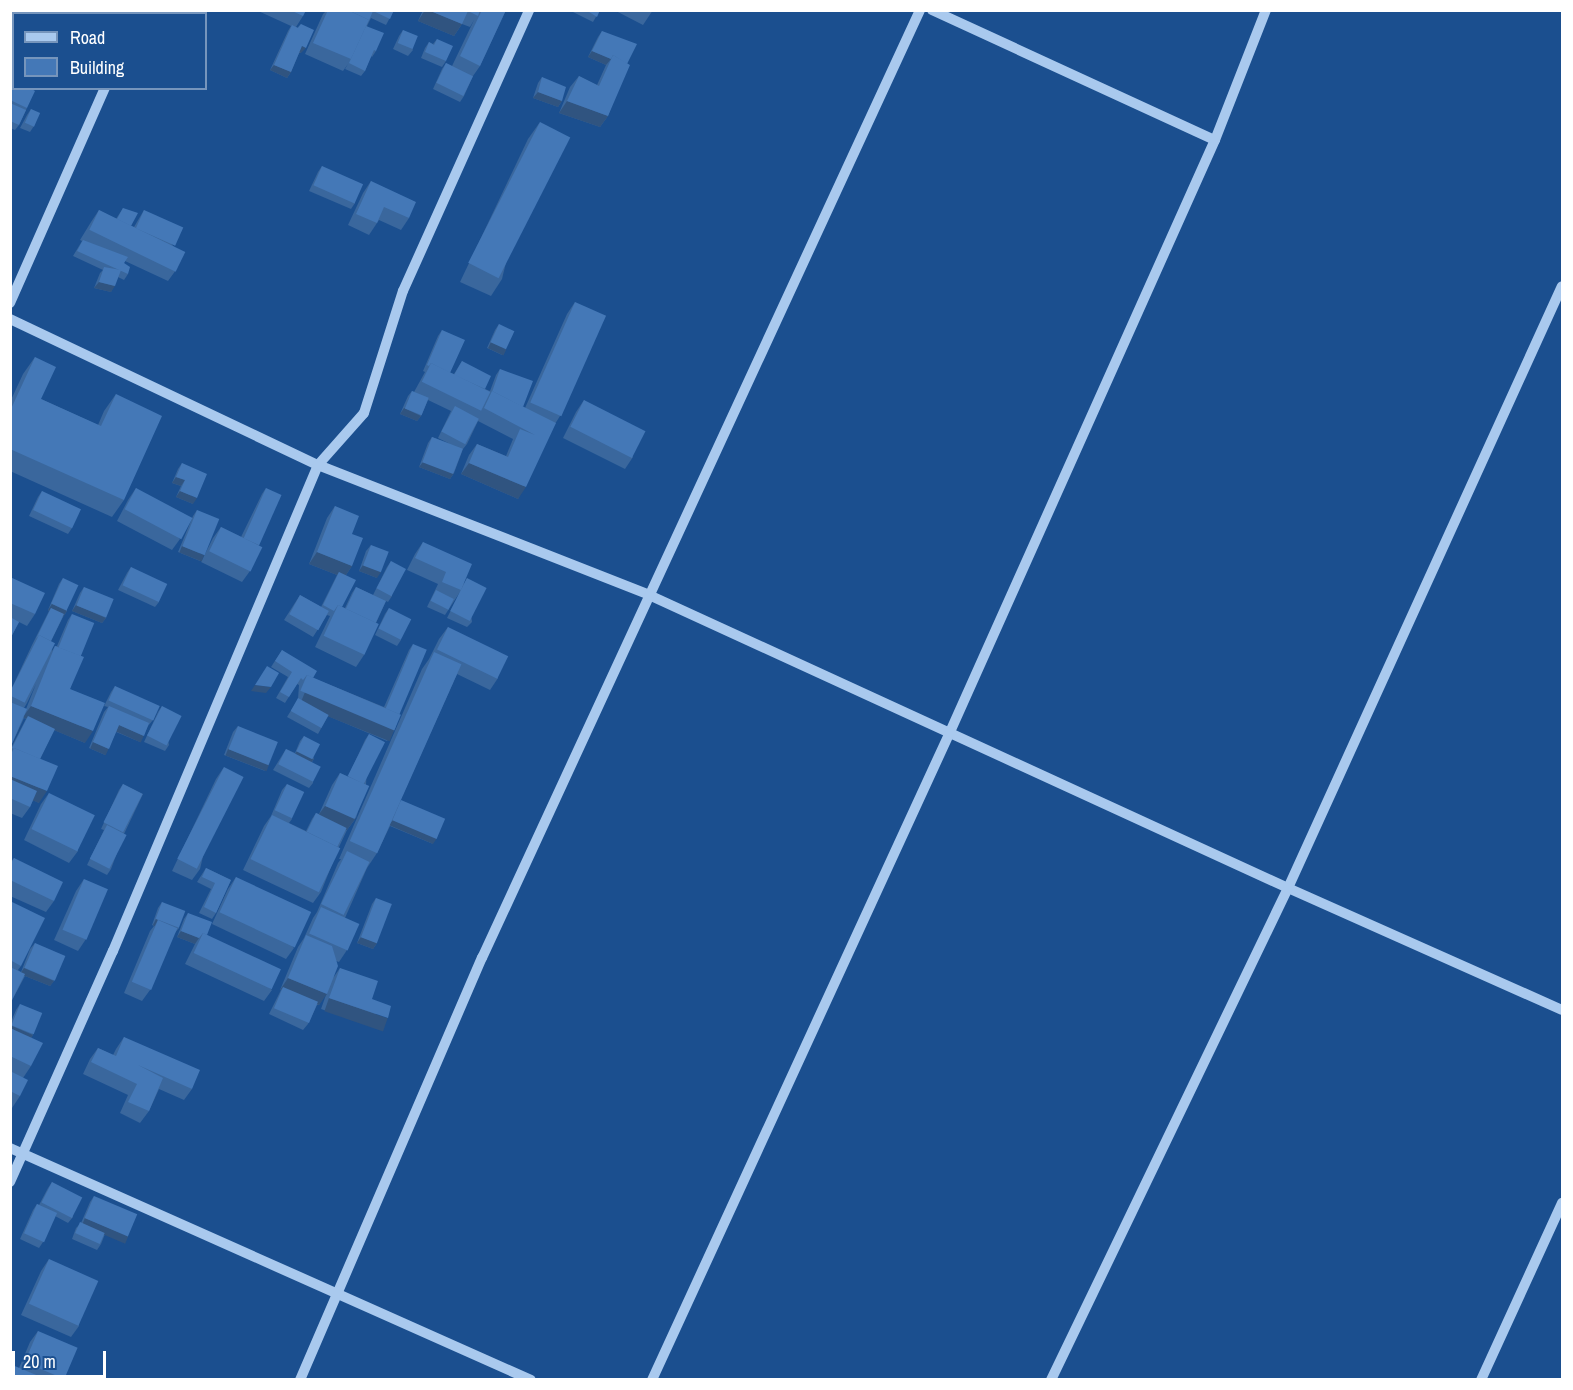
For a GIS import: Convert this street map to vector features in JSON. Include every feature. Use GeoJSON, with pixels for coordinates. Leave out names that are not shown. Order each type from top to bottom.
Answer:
{"type":"FeatureCollection","features":[{"type":"Feature","properties":{"kind":"street"},"geometry":{"type":"LineString","coordinates":[[10,1182],[113,951],[318,465],[364,413],[404,291],[529,10]]}},
{"type":"Feature","properties":{"kind":"street"},"geometry":{"type":"LineString","coordinates":[[300,1380],[482,958],[920,10]]}},
{"type":"Feature","properties":{"kind":"street"},"geometry":{"type":"LineString","coordinates":[[932,10],[1215,140]]}},
{"type":"Feature","properties":{"kind":"street"},"geometry":{"type":"LineString","coordinates":[[652,1380],[950,732],[1215,140],[1266,10]]}},
{"type":"Feature","properties":{"kind":"street"},"geometry":{"type":"LineString","coordinates":[[10,303],[104,90]]}},
{"type":"Feature","properties":{"kind":"street"},"geometry":{"type":"LineString","coordinates":[[1051,1380],[1288,888],[1563,286]]}},
{"type":"Feature","properties":{"kind":"street"},"geometry":{"type":"LineString","coordinates":[[10,319],[318,465],[650,595],[1288,888],[1563,1010]]}},
{"type":"Feature","properties":{"kind":"street"},"geometry":{"type":"LineString","coordinates":[[10,1148],[531,1380]]}},
{"type":"Feature","properties":{"kind":"street"},"geometry":{"type":"LineString","coordinates":[[1481,1380],[1563,1203]]}},
{"type":"Feature","properties":{"kind":"building"},"geometry":{"type":"Polygon","coordinates":[[[290,10],[306,10],[303,16],[290,10]]]}},
{"type":"Feature","properties":{"kind":"building"},"geometry":{"type":"Polygon","coordinates":[[[328,10],[348,10],[369,20],[351,59],[313,43],[328,10]]]}},
{"type":"Feature","properties":{"kind":"building"},"geometry":{"type":"Polygon","coordinates":[[[348,10],[394,10],[390,19],[373,11],[367,25],[369,20],[348,10]]]}},
{"type":"Feature","properties":{"kind":"building"},"geometry":{"type":"Polygon","coordinates":[[[428,10],[480,10],[478,16],[468,11],[462,24],[428,10]]]}},
{"type":"Feature","properties":{"kind":"building"},"geometry":{"type":"Polygon","coordinates":[[[482,10],[506,10],[480,66],[460,56],[482,10]]]}},
{"type":"Feature","properties":{"kind":"building"},"geometry":{"type":"Polygon","coordinates":[[[586,10],[600,10],[597,17],[586,10]]]}},
{"type":"Feature","properties":{"kind":"building"},"geometry":{"type":"Polygon","coordinates":[[[301,24],[314,30],[306,48],[302,46],[291,72],[274,65],[292,25],[298,28],[301,24]]]}},
{"type":"Feature","properties":{"kind":"building"},"geometry":{"type":"Polygon","coordinates":[[[366,26],[384,33],[365,71],[349,63],[366,26]]]}},
{"type":"Feature","properties":{"kind":"building"},"geometry":{"type":"Polygon","coordinates":[[[403,30],[418,36],[413,49],[398,43],[403,30]]]}},
{"type":"Feature","properties":{"kind":"building"},"geometry":{"type":"Polygon","coordinates":[[[602,31],[637,44],[627,64],[613,55],[611,59],[592,51],[602,31]]]}},
{"type":"Feature","properties":{"kind":"building"},"geometry":{"type":"Polygon","coordinates":[[[12,36],[12,60],[10,59],[12,36]]]}},
{"type":"Feature","properties":{"kind":"building"},"geometry":{"type":"Polygon","coordinates":[[[437,39],[453,46],[446,61],[425,52],[429,42],[434,45],[437,39]]]}},
{"type":"Feature","properties":{"kind":"building"},"geometry":{"type":"Polygon","coordinates":[[[613,55],[630,65],[608,116],[567,101],[579,76],[599,86],[613,55]]]}},
{"type":"Feature","properties":{"kind":"building"},"geometry":{"type":"Polygon","coordinates":[[[446,63],[473,76],[463,96],[436,83],[446,63]]]}},
{"type":"Feature","properties":{"kind":"building"},"geometry":{"type":"Polygon","coordinates":[[[542,77],[566,87],[562,101],[538,92],[542,77]]]}},
{"type":"Feature","properties":{"kind":"building"},"geometry":{"type":"Polygon","coordinates":[[[12,80],[12,90],[35,91],[27,108],[10,100],[12,80]]]}},
{"type":"Feature","properties":{"kind":"building"},"geometry":{"type":"Polygon","coordinates":[[[10,103],[26,110],[19,125],[10,121],[10,103]]]}},
{"type":"Feature","properties":{"kind":"building"},"geometry":{"type":"Polygon","coordinates":[[[31,109],[40,113],[34,127],[25,123],[31,109]]]}},
{"type":"Feature","properties":{"kind":"building"},"geometry":{"type":"Polygon","coordinates":[[[540,122],[570,137],[499,278],[468,263],[540,122]]]}},
{"type":"Feature","properties":{"kind":"building"},"geometry":{"type":"Polygon","coordinates":[[[322,166],[363,184],[355,203],[313,185],[322,166]]]}},
{"type":"Feature","properties":{"kind":"building"},"geometry":{"type":"Polygon","coordinates":[[[371,181],[416,202],[409,218],[384,207],[377,223],[356,214],[371,181]]]}},
{"type":"Feature","properties":{"kind":"building"},"geometry":{"type":"Polygon","coordinates":[[[123,208],[138,213],[131,226],[117,219],[123,208]]]}},
{"type":"Feature","properties":{"kind":"building"},"geometry":{"type":"Polygon","coordinates":[[[99,210],[185,252],[176,272],[89,230],[99,210]]]}},
{"type":"Feature","properties":{"kind":"building"},"geometry":{"type":"Polygon","coordinates":[[[144,210],[183,227],[175,246],[136,228],[144,210]]]}},
{"type":"Feature","properties":{"kind":"building"},"geometry":{"type":"Polygon","coordinates":[[[83,240],[128,257],[124,263],[130,267],[128,274],[77,251],[83,240]]]}},
{"type":"Feature","properties":{"kind":"building"},"geometry":{"type":"Polygon","coordinates":[[[104,267],[121,270],[115,286],[99,282],[104,267]]]}},
{"type":"Feature","properties":{"kind":"building"},"geometry":{"type":"Polygon","coordinates":[[[575,302],[606,316],[561,416],[530,402],[575,302]]]}},
{"type":"Feature","properties":{"kind":"building"},"geometry":{"type":"Polygon","coordinates":[[[499,324],[514,331],[506,349],[491,342],[499,324]]]}},
{"type":"Feature","properties":{"kind":"building"},"geometry":{"type":"Polygon","coordinates":[[[442,330],[465,340],[450,373],[431,363],[427,365],[442,330]]]}},
{"type":"Feature","properties":{"kind":"building"},"geometry":{"type":"Polygon","coordinates":[[[35,357],[56,367],[41,399],[101,426],[116,394],[162,416],[124,500],[10,449],[10,411],[35,357]]]}},
{"type":"Feature","properties":{"kind":"building"},"geometry":{"type":"Polygon","coordinates":[[[462,361],[491,376],[485,389],[454,375],[462,361]]]}},
{"type":"Feature","properties":{"kind":"building"},"geometry":{"type":"Polygon","coordinates":[[[431,363],[490,392],[481,411],[422,382],[431,363]]]}},
{"type":"Feature","properties":{"kind":"building"},"geometry":{"type":"Polygon","coordinates":[[[500,369],[533,381],[523,407],[492,391],[500,369]]]}},
{"type":"Feature","properties":{"kind":"building"},"geometry":{"type":"Polygon","coordinates":[[[412,391],[429,398],[422,415],[405,409],[412,391]]]}},
{"type":"Feature","properties":{"kind":"building"},"geometry":{"type":"Polygon","coordinates":[[[492,391],[556,423],[526,487],[469,463],[477,444],[508,457],[520,429],[535,435],[484,408],[492,391]]]}},
{"type":"Feature","properties":{"kind":"building"},"geometry":{"type":"Polygon","coordinates":[[[584,400],[645,431],[632,458],[570,427],[584,400]]]}},
{"type":"Feature","properties":{"kind":"building"},"geometry":{"type":"Polygon","coordinates":[[[455,406],[479,419],[465,444],[441,432],[455,406]]]}},
{"type":"Feature","properties":{"kind":"building"},"geometry":{"type":"Polygon","coordinates":[[[432,437],[463,449],[453,474],[422,462],[432,437]]]}},
{"type":"Feature","properties":{"kind":"building"},"geometry":{"type":"Polygon","coordinates":[[[182,463],[207,474],[197,498],[180,491],[185,480],[176,477],[182,463]]]}},
{"type":"Feature","properties":{"kind":"building"},"geometry":{"type":"Polygon","coordinates":[[[136,488],[193,518],[181,539],[125,509],[136,488]]]}},
{"type":"Feature","properties":{"kind":"building"},"geometry":{"type":"Polygon","coordinates":[[[266,488],[282,495],[259,545],[244,538],[266,488]]]}},
{"type":"Feature","properties":{"kind":"building"},"geometry":{"type":"Polygon","coordinates":[[[42,491],[81,509],[72,528],[33,510],[42,491]]]}},
{"type":"Feature","properties":{"kind":"building"},"geometry":{"type":"Polygon","coordinates":[[[335,506],[359,516],[352,534],[363,538],[352,566],[317,552],[335,506]]]}},
{"type":"Feature","properties":{"kind":"building"},"geometry":{"type":"Polygon","coordinates":[[[197,510],[219,519],[205,555],[182,546],[197,510]]]}},
{"type":"Feature","properties":{"kind":"building"},"geometry":{"type":"Polygon","coordinates":[[[221,527],[262,547],[251,571],[209,551],[221,527]]]}},
{"type":"Feature","properties":{"kind":"building"},"geometry":{"type":"Polygon","coordinates":[[[423,542],[472,564],[461,590],[442,582],[446,572],[415,558],[423,542]]]}},
{"type":"Feature","properties":{"kind":"building"},"geometry":{"type":"Polygon","coordinates":[[[371,545],[389,552],[381,572],[363,566],[371,545]]]}},
{"type":"Feature","properties":{"kind":"building"},"geometry":{"type":"Polygon","coordinates":[[[391,561],[406,569],[391,596],[376,588],[391,561]]]}},
{"type":"Feature","properties":{"kind":"building"},"geometry":{"type":"Polygon","coordinates":[[[131,567],[167,584],[159,602],[123,585],[131,567]]]}},
{"type":"Feature","properties":{"kind":"building"},"geometry":{"type":"Polygon","coordinates":[[[339,572],[356,580],[342,607],[338,605],[334,611],[323,605],[339,572]]]}},
{"type":"Feature","properties":{"kind":"building"},"geometry":{"type":"Polygon","coordinates":[[[10,577],[45,593],[35,614],[10,603],[10,577]]]}},
{"type":"Feature","properties":{"kind":"building"},"geometry":{"type":"Polygon","coordinates":[[[63,578],[78,585],[67,611],[51,603],[63,578]]]}},
{"type":"Feature","properties":{"kind":"building"},"geometry":{"type":"Polygon","coordinates":[[[467,578],[487,588],[470,621],[450,611],[467,578]]]}},
{"type":"Feature","properties":{"kind":"building"},"geometry":{"type":"Polygon","coordinates":[[[84,587],[114,599],[106,618],[77,606],[84,587]]]}},
{"type":"Feature","properties":{"kind":"building"},"geometry":{"type":"Polygon","coordinates":[[[356,587],[386,601],[376,623],[346,609],[356,587]]]}},
{"type":"Feature","properties":{"kind":"building"},"geometry":{"type":"Polygon","coordinates":[[[436,590],[454,599],[448,610],[431,601],[436,590]]]}},
{"type":"Feature","properties":{"kind":"building"},"geometry":{"type":"Polygon","coordinates":[[[300,595],[329,611],[318,630],[289,614],[300,595]]]}},
{"type":"Feature","properties":{"kind":"building"},"geometry":{"type":"Polygon","coordinates":[[[338,605],[379,624],[364,655],[324,636],[338,605]]]}},
{"type":"Feature","properties":{"kind":"building"},"geometry":{"type":"Polygon","coordinates":[[[51,608],[64,614],[51,641],[39,635],[36,639],[51,608]]]}},
{"type":"Feature","properties":{"kind":"building"},"geometry":{"type":"Polygon","coordinates":[[[389,608],[411,619],[401,640],[379,628],[389,608]]]}},
{"type":"Feature","properties":{"kind":"building"},"geometry":{"type":"Polygon","coordinates":[[[72,614],[94,623],[81,656],[59,647],[72,614]]]}},
{"type":"Feature","properties":{"kind":"building"},"geometry":{"type":"Polygon","coordinates":[[[10,617],[19,622],[10,639],[10,617]]]}},
{"type":"Feature","properties":{"kind":"building"},"geometry":{"type":"Polygon","coordinates":[[[448,627],[508,656],[497,679],[437,649],[448,627]]]}},
{"type":"Feature","properties":{"kind":"building"},"geometry":{"type":"Polygon","coordinates":[[[39,635],[55,643],[25,703],[10,695],[10,692],[39,635]]]}},
{"type":"Feature","properties":{"kind":"building"},"geometry":{"type":"Polygon","coordinates":[[[413,644],[427,650],[399,714],[386,708],[413,644]]]}},
{"type":"Feature","properties":{"kind":"building"},"geometry":{"type":"Polygon","coordinates":[[[55,646],[84,657],[70,689],[105,703],[93,731],[31,706],[55,646]]]}},
{"type":"Feature","properties":{"kind":"building"},"geometry":{"type":"Polygon","coordinates":[[[282,650],[317,671],[313,678],[307,675],[303,680],[301,678],[289,697],[280,692],[292,672],[275,661],[282,650]]]}},
{"type":"Feature","properties":{"kind":"building"},"geometry":{"type":"Polygon","coordinates":[[[434,652],[461,664],[377,853],[350,841],[434,652]]]}},
{"type":"Feature","properties":{"kind":"building"},"geometry":{"type":"Polygon","coordinates":[[[267,666],[279,673],[271,687],[255,685],[267,666]]]}},
{"type":"Feature","properties":{"kind":"building"},"geometry":{"type":"Polygon","coordinates":[[[307,675],[401,715],[394,731],[300,691],[307,675]]]}},
{"type":"Feature","properties":{"kind":"building"},"geometry":{"type":"Polygon","coordinates":[[[115,686],[160,706],[153,721],[108,701],[115,686]]]}},
{"type":"Feature","properties":{"kind":"building"},"geometry":{"type":"Polygon","coordinates":[[[298,698],[329,715],[321,728],[291,711],[298,698]]]}},
{"type":"Feature","properties":{"kind":"building"},"geometry":{"type":"Polygon","coordinates":[[[10,702],[27,709],[10,748],[10,702]]]}},
{"type":"Feature","properties":{"kind":"building"},"geometry":{"type":"Polygon","coordinates":[[[109,706],[149,723],[144,736],[119,725],[109,749],[93,742],[109,706]]]}},
{"type":"Feature","properties":{"kind":"building"},"geometry":{"type":"Polygon","coordinates":[[[162,706],[182,716],[167,745],[147,735],[162,706]]]}},
{"type":"Feature","properties":{"kind":"building"},"geometry":{"type":"Polygon","coordinates":[[[28,716],[55,729],[40,759],[12,748],[28,716]]]}},
{"type":"Feature","properties":{"kind":"building"},"geometry":{"type":"Polygon","coordinates":[[[238,726],[278,742],[269,765],[229,749],[238,726]]]}},
{"type":"Feature","properties":{"kind":"building"},"geometry":{"type":"Polygon","coordinates":[[[369,734],[385,742],[364,784],[348,776],[369,734]]]}},
{"type":"Feature","properties":{"kind":"building"},"geometry":{"type":"Polygon","coordinates":[[[304,736],[320,744],[312,759],[296,751],[304,736]]]}},
{"type":"Feature","properties":{"kind":"building"},"geometry":{"type":"Polygon","coordinates":[[[14,748],[58,766],[47,791],[10,776],[10,756],[14,748]]]}},
{"type":"Feature","properties":{"kind":"building"},"geometry":{"type":"Polygon","coordinates":[[[286,749],[321,767],[313,782],[278,764],[286,749]]]}},
{"type":"Feature","properties":{"kind":"building"},"geometry":{"type":"Polygon","coordinates":[[[224,767],[244,777],[197,869],[177,859],[224,767]]]}},
{"type":"Feature","properties":{"kind":"building"},"geometry":{"type":"Polygon","coordinates":[[[340,773],[369,786],[355,819],[325,806],[340,773]]]}},
{"type":"Feature","properties":{"kind":"building"},"geometry":{"type":"Polygon","coordinates":[[[10,779],[37,791],[30,807],[12,799],[10,802],[10,779]]]}},
{"type":"Feature","properties":{"kind":"building"},"geometry":{"type":"Polygon","coordinates":[[[123,784],[143,794],[123,832],[103,822],[123,784]]]}},
{"type":"Feature","properties":{"kind":"building"},"geometry":{"type":"Polygon","coordinates":[[[287,784],[304,792],[292,818],[275,810],[287,784]]]}},
{"type":"Feature","properties":{"kind":"building"},"geometry":{"type":"Polygon","coordinates":[[[49,793],[95,815],[77,851],[31,829],[49,793]]]}},
{"type":"Feature","properties":{"kind":"building"},"geometry":{"type":"Polygon","coordinates":[[[401,800],[445,819],[437,839],[392,820],[401,800]]]}},
{"type":"Feature","properties":{"kind":"building"},"geometry":{"type":"Polygon","coordinates":[[[316,813],[347,828],[337,847],[307,832],[316,813]]]}},
{"type":"Feature","properties":{"kind":"building"},"geometry":{"type":"Polygon","coordinates":[[[272,815],[340,848],[319,892],[251,859],[272,815]]]}},
{"type":"Feature","properties":{"kind":"building"},"geometry":{"type":"Polygon","coordinates":[[[107,825],[127,835],[109,869],[90,859],[107,825]]]}},
{"type":"Feature","properties":{"kind":"building"},"geometry":{"type":"Polygon","coordinates":[[[347,851],[369,862],[344,915],[321,904],[347,851]]]}},
{"type":"Feature","properties":{"kind":"building"},"geometry":{"type":"Polygon","coordinates":[[[14,858],[63,882],[54,901],[10,880],[10,865],[14,858]]]}},
{"type":"Feature","properties":{"kind":"building"},"geometry":{"type":"Polygon","coordinates":[[[206,868],[231,880],[216,913],[204,907],[215,883],[202,877],[206,868]]]}},
{"type":"Feature","properties":{"kind":"building"},"geometry":{"type":"Polygon","coordinates":[[[236,877],[311,912],[295,947],[220,912],[236,877]]]}},
{"type":"Feature","properties":{"kind":"building"},"geometry":{"type":"Polygon","coordinates":[[[84,879],[108,889],[86,940],[63,930],[84,879]]]}},
{"type":"Feature","properties":{"kind":"building"},"geometry":{"type":"Polygon","coordinates":[[[376,898],[392,904],[377,943],[361,937],[376,898]]]}},
{"type":"Feature","properties":{"kind":"building"},"geometry":{"type":"Polygon","coordinates":[[[10,901],[45,918],[21,966],[10,960],[10,901]]]}},
{"type":"Feature","properties":{"kind":"building"},"geometry":{"type":"Polygon","coordinates":[[[162,902],[185,911],[179,928],[156,919],[162,902]]]}},
{"type":"Feature","properties":{"kind":"building"},"geometry":{"type":"Polygon","coordinates":[[[321,907],[359,924],[348,951],[309,933],[321,907]]]}},
{"type":"Feature","properties":{"kind":"building"},"geometry":{"type":"Polygon","coordinates":[[[188,913],[212,922],[207,935],[203,933],[199,938],[181,931],[188,913]]]}},
{"type":"Feature","properties":{"kind":"building"},"geometry":{"type":"Polygon","coordinates":[[[158,920],[177,928],[151,990],[132,982],[158,920]]]}},
{"type":"Feature","properties":{"kind":"building"},"geometry":{"type":"Polygon","coordinates":[[[203,933],[281,969],[272,989],[194,953],[203,933]]]}},
{"type":"Feature","properties":{"kind":"building"},"geometry":{"type":"Polygon","coordinates":[[[306,935],[332,946],[338,966],[327,994],[288,978],[306,935]]]}},
{"type":"Feature","properties":{"kind":"building"},"geometry":{"type":"Polygon","coordinates":[[[35,943],[65,956],[55,981],[24,968],[35,943]]]}},
{"type":"Feature","properties":{"kind":"building"},"geometry":{"type":"Polygon","coordinates":[[[10,967],[25,974],[10,1004],[10,967]]]}},
{"type":"Feature","properties":{"kind":"building"},"geometry":{"type":"Polygon","coordinates":[[[340,968],[378,981],[372,999],[391,1006],[388,1018],[329,998],[340,968]]]}},
{"type":"Feature","properties":{"kind":"building"},"geometry":{"type":"Polygon","coordinates":[[[283,987],[318,1002],[309,1023],[274,1008],[283,987]]]}},
{"type":"Feature","properties":{"kind":"building"},"geometry":{"type":"Polygon","coordinates":[[[20,1004],[42,1013],[34,1034],[11,1025],[20,1004]]]}},
{"type":"Feature","properties":{"kind":"building"},"geometry":{"type":"Polygon","coordinates":[[[10,1028],[43,1043],[31,1066],[10,1056],[10,1028]]]}},
{"type":"Feature","properties":{"kind":"building"},"geometry":{"type":"Polygon","coordinates":[[[124,1037],[200,1070],[192,1089],[138,1065],[163,1078],[149,1111],[128,1102],[137,1084],[91,1062],[98,1048],[116,1056],[124,1037]]]}},
{"type":"Feature","properties":{"kind":"building"},"geometry":{"type":"Polygon","coordinates":[[[10,1071],[28,1080],[20,1096],[10,1091],[10,1071]]]}},
{"type":"Feature","properties":{"kind":"building"},"geometry":{"type":"Polygon","coordinates":[[[52,1182],[82,1197],[72,1218],[42,1202],[52,1182]]]}},
{"type":"Feature","properties":{"kind":"building"},"geometry":{"type":"Polygon","coordinates":[[[94,1196],[137,1214],[128,1236],[85,1218],[94,1196]]]}},
{"type":"Feature","properties":{"kind":"building"},"geometry":{"type":"Polygon","coordinates":[[[37,1204],[57,1213],[44,1242],[24,1233],[37,1204]]]}},
{"type":"Feature","properties":{"kind":"building"},"geometry":{"type":"Polygon","coordinates":[[[80,1222],[105,1233],[100,1244],[75,1233],[80,1222]]]}},
{"type":"Feature","properties":{"kind":"building"},"geometry":{"type":"Polygon","coordinates":[[[49,1259],[98,1281],[78,1326],[29,1304],[49,1259]]]}},
{"type":"Feature","properties":{"kind":"building"},"geometry":{"type":"Polygon","coordinates":[[[38,1331],[78,1348],[64,1379],[25,1362],[38,1331]]]}},
{"type":"Feature","properties":{"kind":"building"},"geometry":{"type":"Polygon","coordinates":[[[10,1364],[41,1377],[41,1380],[10,1380],[10,1364]]]}}]}
